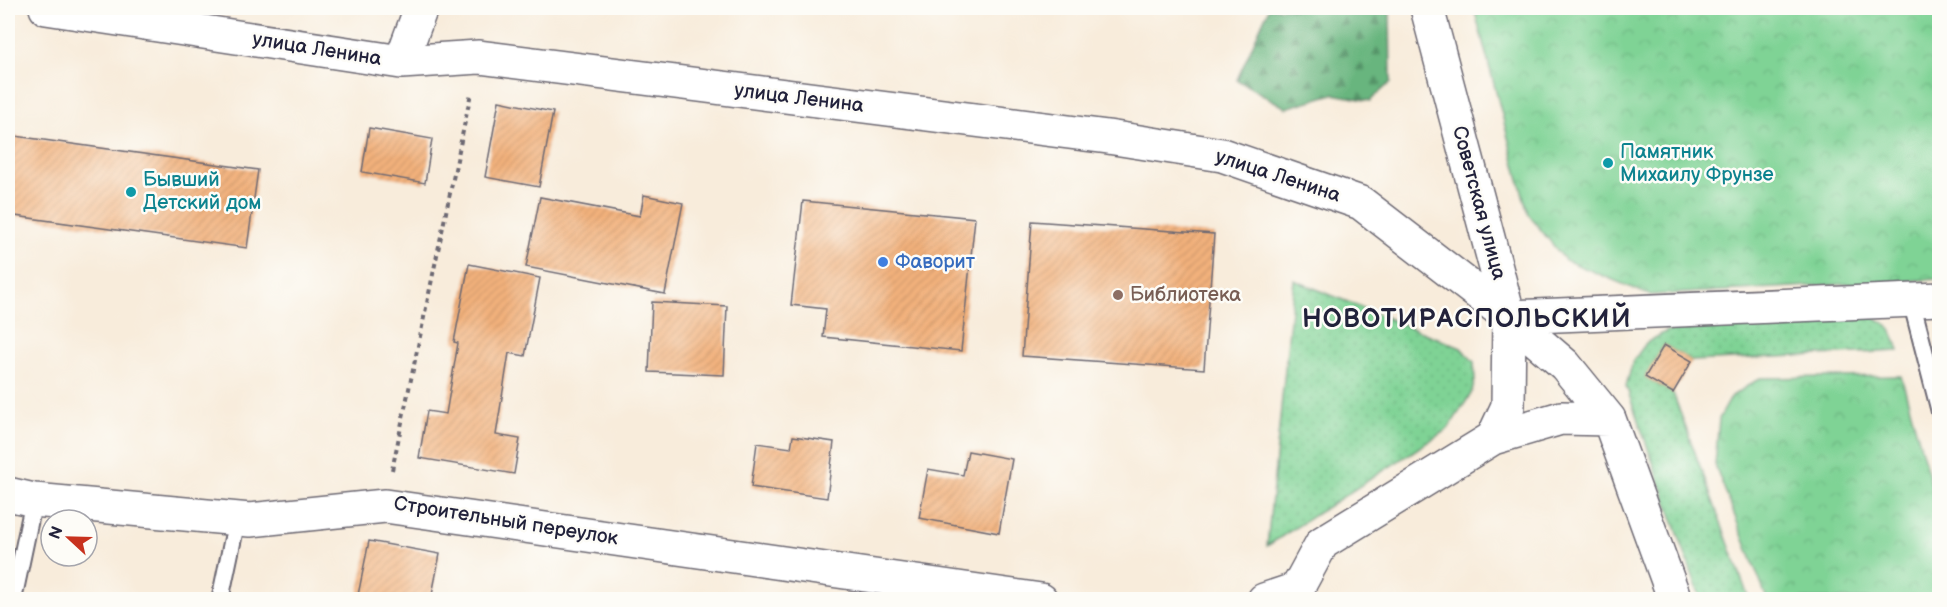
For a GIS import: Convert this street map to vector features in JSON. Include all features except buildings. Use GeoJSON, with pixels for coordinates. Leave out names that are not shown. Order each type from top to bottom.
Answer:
{"type":"FeatureCollection","features":[{"type":"Feature","properties":{"kind":"street","name":"улица Ленина"},"geometry":{"type":"LineString","coordinates":[[46,8],[135,14],[401,62],[479,57],[1096,136],[1222,155],[1361,203],[1509,317]]}},
{"type":"Feature","properties":{"kind":"street"},"geometry":{"type":"LineString","coordinates":[[401,62],[421,8]]}},
{"type":"Feature","properties":{"kind":"street","name":"Советская улица"},"geometry":{"type":"LineString","coordinates":[[1427,8],[1509,317],[1508,406],[1492,438]]}},
{"type":"Feature","properties":{"kind":"street"},"geometry":{"type":"LineString","coordinates":[[1509,317],[1925,299]]}},
{"type":"Feature","properties":{"kind":"street"},"geometry":{"type":"LineString","coordinates":[[1509,317],[1565,365],[1609,419],[1675,600]]}},
{"type":"Feature","properties":{"kind":"street"},"geometry":{"type":"LineString","coordinates":[[1264,600],[1297,594],[1322,543],[1492,438],[1561,418],[1609,419]]}},
{"type":"Feature","properties":{"kind":"street"},"geometry":{"type":"LineString","coordinates":[[21,497],[250,520],[385,506]]}},
{"type":"Feature","properties":{"kind":"street","name":"Строительный переулок"},"geometry":{"type":"LineString","coordinates":[[385,506],[1041,600]]}},
{"type":"Feature","properties":{"kind":"lane"},"geometry":{"type":"LineString","coordinates":[[1925,299],[1940,412]]}},
{"type":"Feature","properties":{"kind":"lane"},"geometry":{"type":"LineString","coordinates":[[14,600],[21,497]]}},
{"type":"Feature","properties":{"kind":"lane"},"geometry":{"type":"LineString","coordinates":[[219,600],[237,519]]}},
{"type":"Feature","properties":{"kind":"path","name":"Строительный переулок"},"geometry":{"type":"LineString","coordinates":[[385,506],[479,57]]}},
{"type":"Feature","properties":{"kind":"green space"},"geometry":{"type":"Polygon","coordinates":[[[1269,8],[1390,8],[1391,82],[1370,101],[1333,94],[1286,108],[1237,80],[1269,8]]]}},
{"type":"Feature","properties":{"kind":"green space"},"geometry":{"type":"Polygon","coordinates":[[[1474,8],[1939,8],[1939,279],[1649,295],[1565,260],[1528,214],[1474,8]]]}},
{"type":"Feature","properties":{"kind":"green space"},"geometry":{"type":"Polygon","coordinates":[[[1294,280],[1461,348],[1474,362],[1475,381],[1471,394],[1448,429],[1267,546],[1294,280]]]}},
{"type":"Feature","properties":{"kind":"green space"},"geometry":{"type":"Polygon","coordinates":[[[1870,316],[1887,325],[1895,338],[1899,351],[1692,361],[1664,345],[1645,377],[1673,393],[1749,599],[1701,599],[1626,386],[1633,361],[1646,343],[1667,331],[1870,316]]]}},
{"type":"Feature","properties":{"kind":"green space"},"geometry":{"type":"Polygon","coordinates":[[[1901,376],[1939,512],[1939,599],[1767,599],[1715,465],[1719,419],[1732,396],[1760,378],[1901,376]]]}},
{"type":"Feature","properties":{"kind":"place","name":"Памятник Михаилу Фрунзе"},"geometry":{"type":"Point","coordinates":[1608,163]}},
{"type":"Feature","properties":{"kind":"place","name":"Бывший Детский дом"},"geometry":{"type":"Point","coordinates":[131,192]}},
{"type":"Feature","properties":{"kind":"place","name":"Фаворит"},"geometry":{"type":"Point","coordinates":[883,262]}},
{"type":"Feature","properties":{"kind":"place","name":"Библиотека"},"geometry":{"type":"Point","coordinates":[1118,295]}},
{"type":"Feature","properties":{"kind":"district","name":"НОВОТИРАСПОЛЬСКИЙ"},"geometry":{"type":"Point","coordinates":[1467,319]}}]}
